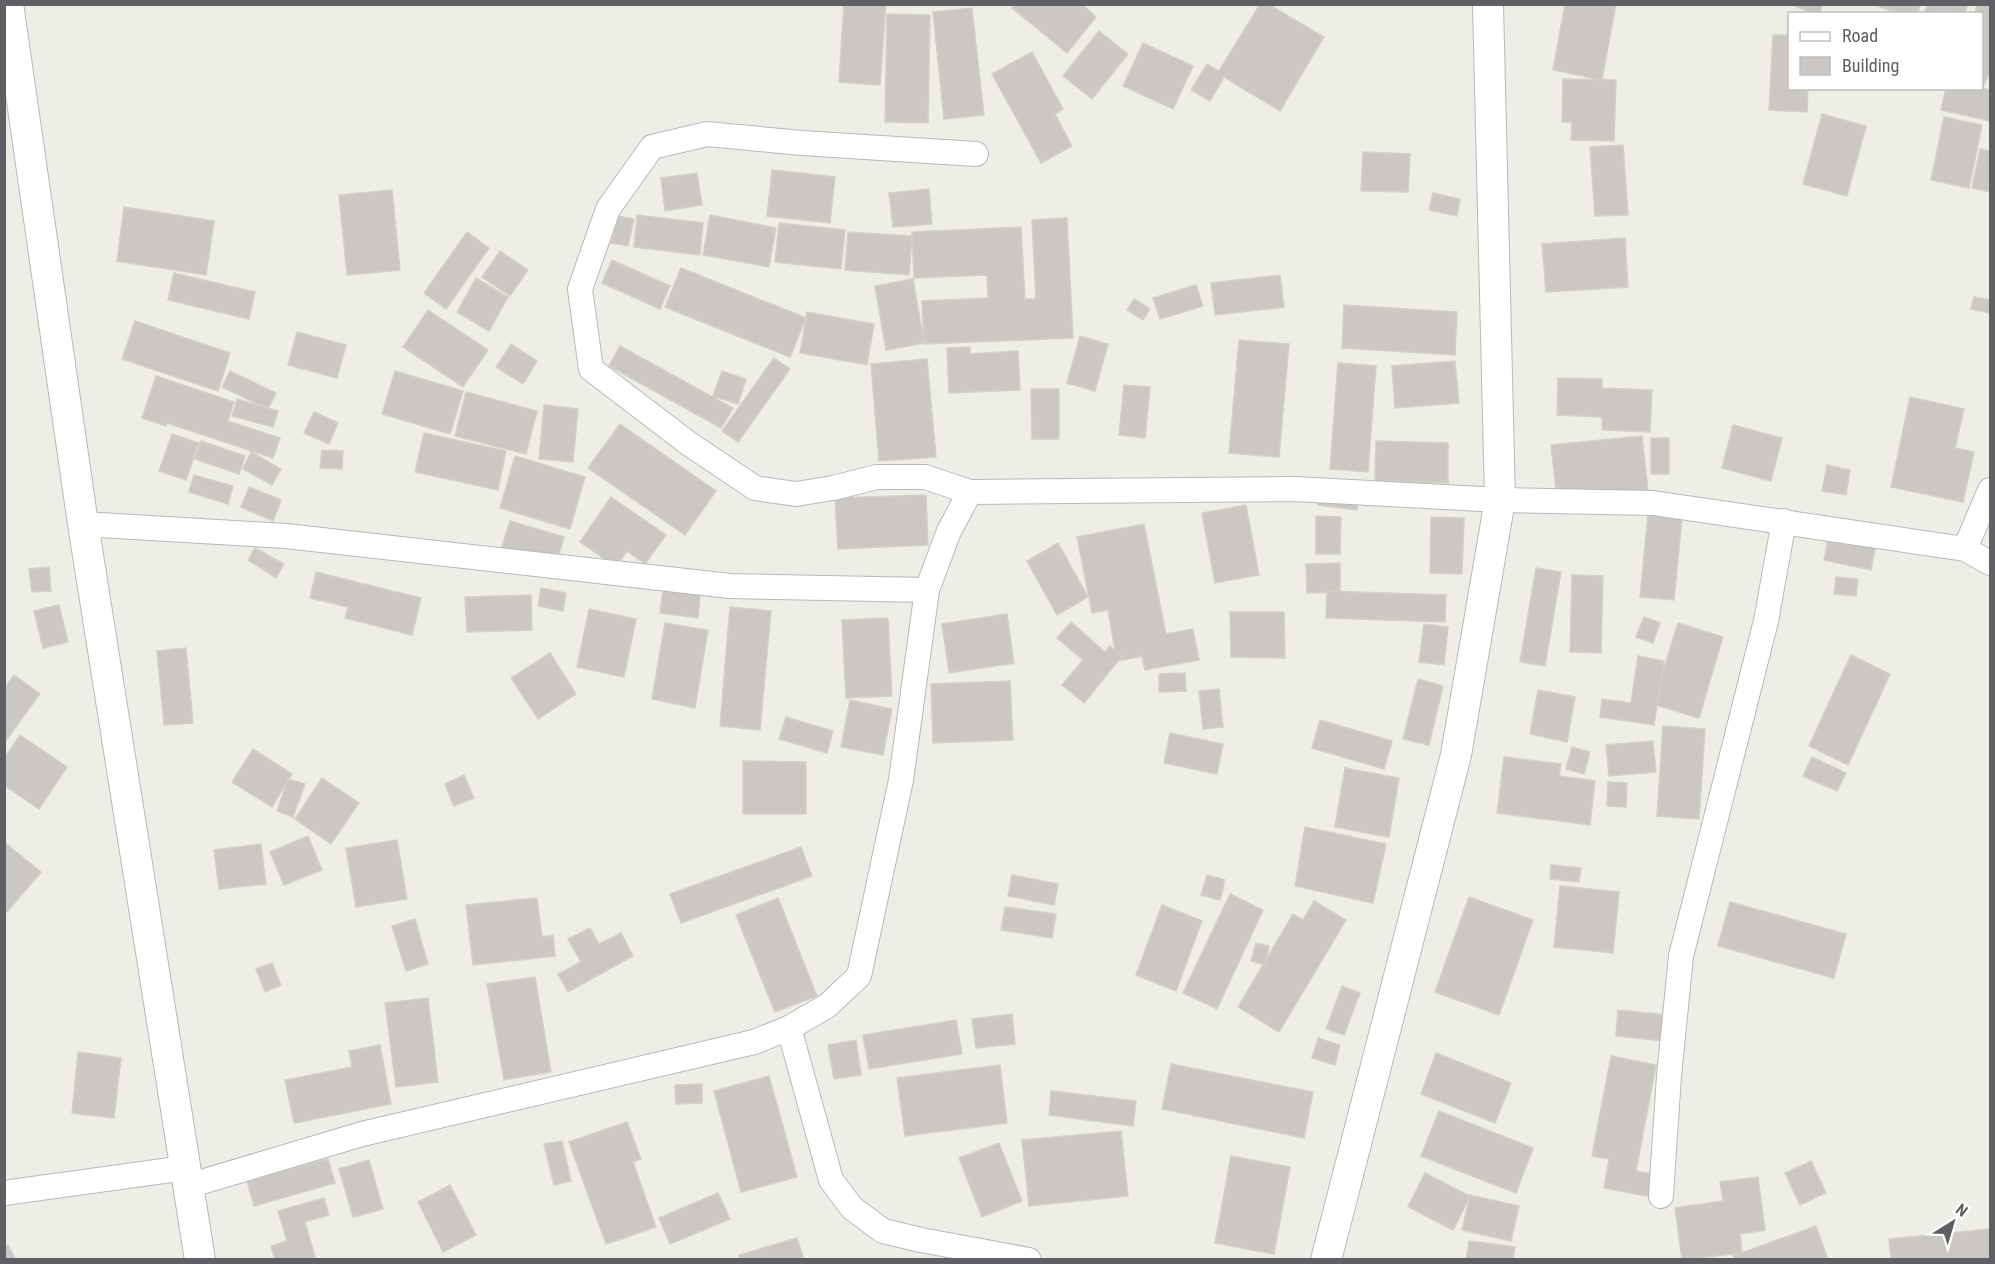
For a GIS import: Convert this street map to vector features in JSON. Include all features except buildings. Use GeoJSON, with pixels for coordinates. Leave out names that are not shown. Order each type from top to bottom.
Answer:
{"type":"FeatureCollection","features":[{"type":"Feature","properties":{"kind":"street"},"geometry":{"type":"LineString","coordinates":[[8,4],[83,524],[200,1260]]}},
{"type":"Feature","properties":{"kind":"street"},"geometry":{"type":"LineString","coordinates":[[1326,1260],[1456,755],[1500,500],[1488,4]]}},
{"type":"Feature","properties":{"kind":"street"},"geometry":{"type":"LineString","coordinates":[[976,154],[707,134],[652,147],[608,209],[580,289],[591,369],[688,443],[755,488],[796,494],[877,477],[925,477],[970,492],[1295,489],[1500,500],[1653,503],[1965,549],[1990,563]]}},
{"type":"Feature","properties":{"kind":"street"},"geometry":{"type":"LineString","coordinates":[[1965,549],[1990,490]]}},
{"type":"Feature","properties":{"kind":"street"},"geometry":{"type":"LineString","coordinates":[[4,1193],[186,1177],[754,1042],[789,1028],[827,1006],[859,976],[901,780],[927,590],[949,531],[970,492]]}},
{"type":"Feature","properties":{"kind":"street"},"geometry":{"type":"LineString","coordinates":[[1661,1196],[1669,1076],[1681,956],[1766,621],[1784,521]]}},
{"type":"Feature","properties":{"kind":"street"},"geometry":{"type":"LineString","coordinates":[[83,524],[286,536],[730,586],[927,590]]}},
{"type":"Feature","properties":{"kind":"street"},"geometry":{"type":"LineString","coordinates":[[789,1028],[831,1180],[852,1208],[883,1231],[1029,1260]]}}]}
